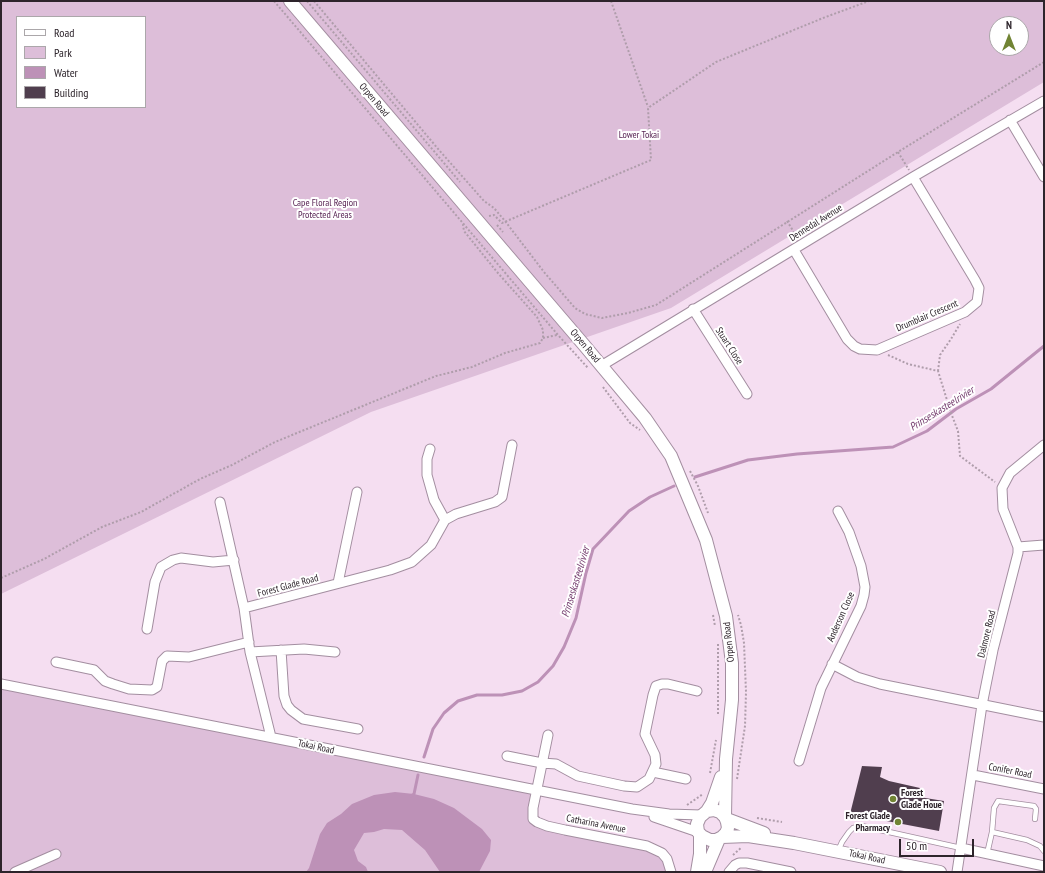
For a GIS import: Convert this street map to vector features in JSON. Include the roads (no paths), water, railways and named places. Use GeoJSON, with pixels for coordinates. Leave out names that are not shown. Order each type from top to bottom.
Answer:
{"type":"FeatureCollection","features":[{"type":"Feature","properties":{"kind":"main road","name":"Orpen Road"},"geometry":{"type":"LineString","coordinates":[[290,1],[645,418],[670,456],[706,540],[724,603],[730,641],[732,700],[731,724],[726,759],[716,794],[704,813]]}},
{"type":"Feature","properties":{"kind":"main road","name":"Orpen Road"},"geometry":{"type":"LineString","coordinates":[[726,759],[726,818]]}},
{"type":"Feature","properties":{"kind":"main road"},"geometry":{"type":"LineString","coordinates":[[697,872],[700,854],[698,822],[704,813],[717,811],[726,818],[728,825],[727,830],[720,838],[705,872]]}},
{"type":"Feature","properties":{"kind":"main road","name":"Tokai Road"},"geometry":{"type":"LineString","coordinates":[[726,818],[794,843]]}},
{"type":"Feature","properties":{"kind":"main road"},"geometry":{"type":"LineString","coordinates":[[699,833],[704,838],[710,840],[720,838]]}},
{"type":"Feature","properties":{"kind":"main road","name":"Tokai Road"},"geometry":{"type":"LineString","coordinates":[[720,838],[748,836],[794,843],[940,872]]}},
{"type":"Feature","properties":{"kind":"street","name":"Dennedal Avenue"},"geometry":{"type":"LineString","coordinates":[[601,366],[912,177],[1044,101]]}},
{"type":"Feature","properties":{"kind":"street"},"geometry":{"type":"LineString","coordinates":[[1010,120],[1044,177]]}},
{"type":"Feature","properties":{"kind":"street","name":"Drumblair Crescent"},"geometry":{"type":"LineString","coordinates":[[794,250],[847,339],[854,346],[860,349],[877,350],[965,312],[977,302],[979,288],[912,177]]}},
{"type":"Feature","properties":{"kind":"street","name":"Stuart Close"},"geometry":{"type":"LineString","coordinates":[[693,310],[747,394]]}},
{"type":"Feature","properties":{"kind":"street"},"geometry":{"type":"LineString","coordinates":[[430,449],[427,459],[426,475],[434,500],[445,520],[456,514],[495,502],[502,497],[512,445]]}},
{"type":"Feature","properties":{"kind":"street"},"geometry":{"type":"LineString","coordinates":[[1044,445],[1010,473],[1002,488],[1003,509],[1018,547],[1044,545]]}},
{"type":"Feature","properties":{"kind":"street"},"geometry":{"type":"LineString","coordinates":[[338,583],[357,492]]}},
{"type":"Feature","properties":{"kind":"street"},"geometry":{"type":"LineString","coordinates":[[220,502],[244,608],[250,647],[264,714],[271,738]]}},
{"type":"Feature","properties":{"kind":"street","name":"Anderson Close"},"geometry":{"type":"LineString","coordinates":[[800,761],[821,688],[861,606],[865,587],[861,566],[849,532],[838,511]]}},
{"type":"Feature","properties":{"kind":"street","name":"Forest Glade Road"},"geometry":{"type":"LineString","coordinates":[[244,608],[390,570],[412,562],[431,545],[445,520]]}},
{"type":"Feature","properties":{"kind":"street","name":"Dalmore Road"},"geometry":{"type":"LineString","coordinates":[[957,872],[973,775],[982,705],[993,650],[1016,561],[1018,547]]}},
{"type":"Feature","properties":{"kind":"street"},"geometry":{"type":"LineString","coordinates":[[147,629],[155,582],[161,567],[173,560],[181,558],[213,562],[234,560]]}},
{"type":"Feature","properties":{"kind":"street"},"geometry":{"type":"LineString","coordinates":[[56,662],[94,670],[105,681],[129,689],[152,690],[156,687],[162,661],[166,656],[189,657],[250,647],[335,652]]}},
{"type":"Feature","properties":{"kind":"street"},"geometry":{"type":"LineString","coordinates":[[281,650],[284,696],[287,705],[291,710],[303,719],[358,729]]}},
{"type":"Feature","properties":{"kind":"street"},"geometry":{"type":"LineString","coordinates":[[832,664],[857,677],[869,681],[1044,717]]}},
{"type":"Feature","properties":{"kind":"street","name":"Tokai Road"},"geometry":{"type":"LineString","coordinates":[[1,684],[632,809],[669,814],[704,813]]}},
{"type":"Feature","properties":{"kind":"street"},"geometry":{"type":"LineString","coordinates":[[507,756],[542,763],[556,764],[578,776],[637,787],[646,782],[653,772],[656,764],[656,755],[645,734],[656,686],[662,684],[697,691]]}},
{"type":"Feature","properties":{"kind":"street","name":"Catharina Avenue"},"geometry":{"type":"LineString","coordinates":[[548,735],[536,790],[532,816],[533,819],[537,822],[565,830],[647,846],[662,853],[667,859],[672,872]]}},
{"type":"Feature","properties":{"kind":"street"},"geometry":{"type":"LineString","coordinates":[[653,772],[686,779]]}},
{"type":"Feature","properties":{"kind":"street","name":"Conifer Road"},"geometry":{"type":"LineString","coordinates":[[973,775],[1044,789]]}},
{"type":"Feature","properties":{"kind":"street","name":"Tokai Road"},"geometry":{"type":"LineString","coordinates":[[632,809],[699,833]]}},
{"type":"Feature","properties":{"kind":"street"},"geometry":{"type":"LineString","coordinates":[[961,848],[1044,866]]}},
{"type":"Feature","properties":{"kind":"street"},"geometry":{"type":"LineString","coordinates":[[15,872],[56,854]]}},
{"type":"Feature","properties":{"kind":"street"},"geometry":{"type":"LineString","coordinates":[[729,872],[735,865],[747,863],[791,872]]}},
{"type":"Feature","properties":{"kind":"lane"},"geometry":{"type":"LineString","coordinates":[[987,854],[992,832],[994,808],[998,801],[1034,806],[1036,809],[1035,819]]}},
{"type":"Feature","properties":{"kind":"lane"},"geometry":{"type":"LineString","coordinates":[[838,851],[849,832],[853,828],[862,826],[961,848]]}},
{"type":"Feature","properties":{"kind":"lane"},"geometry":{"type":"LineString","coordinates":[[992,832],[1027,840],[1040,846],[1044,851]]}},
{"type":"Feature","properties":{"kind":"water"},"geometry":{"type":"Polygon","coordinates":[[[395,792],[414,794],[434,799],[454,808],[482,829],[491,840],[490,851],[479,872],[440,872],[425,850],[402,830],[384,829],[364,833],[354,850],[358,861],[366,867],[368,872],[306,872],[309,868],[320,834],[327,823],[341,814],[352,804],[374,795],[395,792]]]}},
{"type":"Feature","properties":{"kind":"waterway","name":"Prinseskasteelrivier"},"geometry":{"type":"LineString","coordinates":[[695,477],[748,460],[797,454],[893,447],[927,431],[956,409],[991,389],[1044,346]]}},
{"type":"Feature","properties":{"kind":"waterway","name":"Prinseskasteelrivier"},"geometry":{"type":"LineString","coordinates":[[424,757],[433,729],[444,713],[458,701],[477,695],[502,695],[522,691],[538,682],[553,666],[564,647],[576,618],[593,549],[629,511],[650,497],[674,486]]}},
{"type":"Feature","properties":{"kind":"waterway","name":"Prinseskasteelrivier"},"geometry":{"type":"LineString","coordinates":[[411,796],[414,794],[418,775]]}},
{"type":"Feature","properties":{"kind":"place","name":"Forest Glade Houe"},"geometry":{"type":"Point","coordinates":[893,799]}},
{"type":"Feature","properties":{"kind":"place","name":"Forest Glade Pharmacy"},"geometry":{"type":"Point","coordinates":[898,822]}},
{"type":"Feature","properties":{"kind":"park label","name":"Lower Tokai"},"geometry":{"type":"Point","coordinates":[639,135]}},
{"type":"Feature","properties":{"kind":"park label","name":"Cape Floral Region Protected Areas"},"geometry":{"type":"Point","coordinates":[325,208]}}]}
